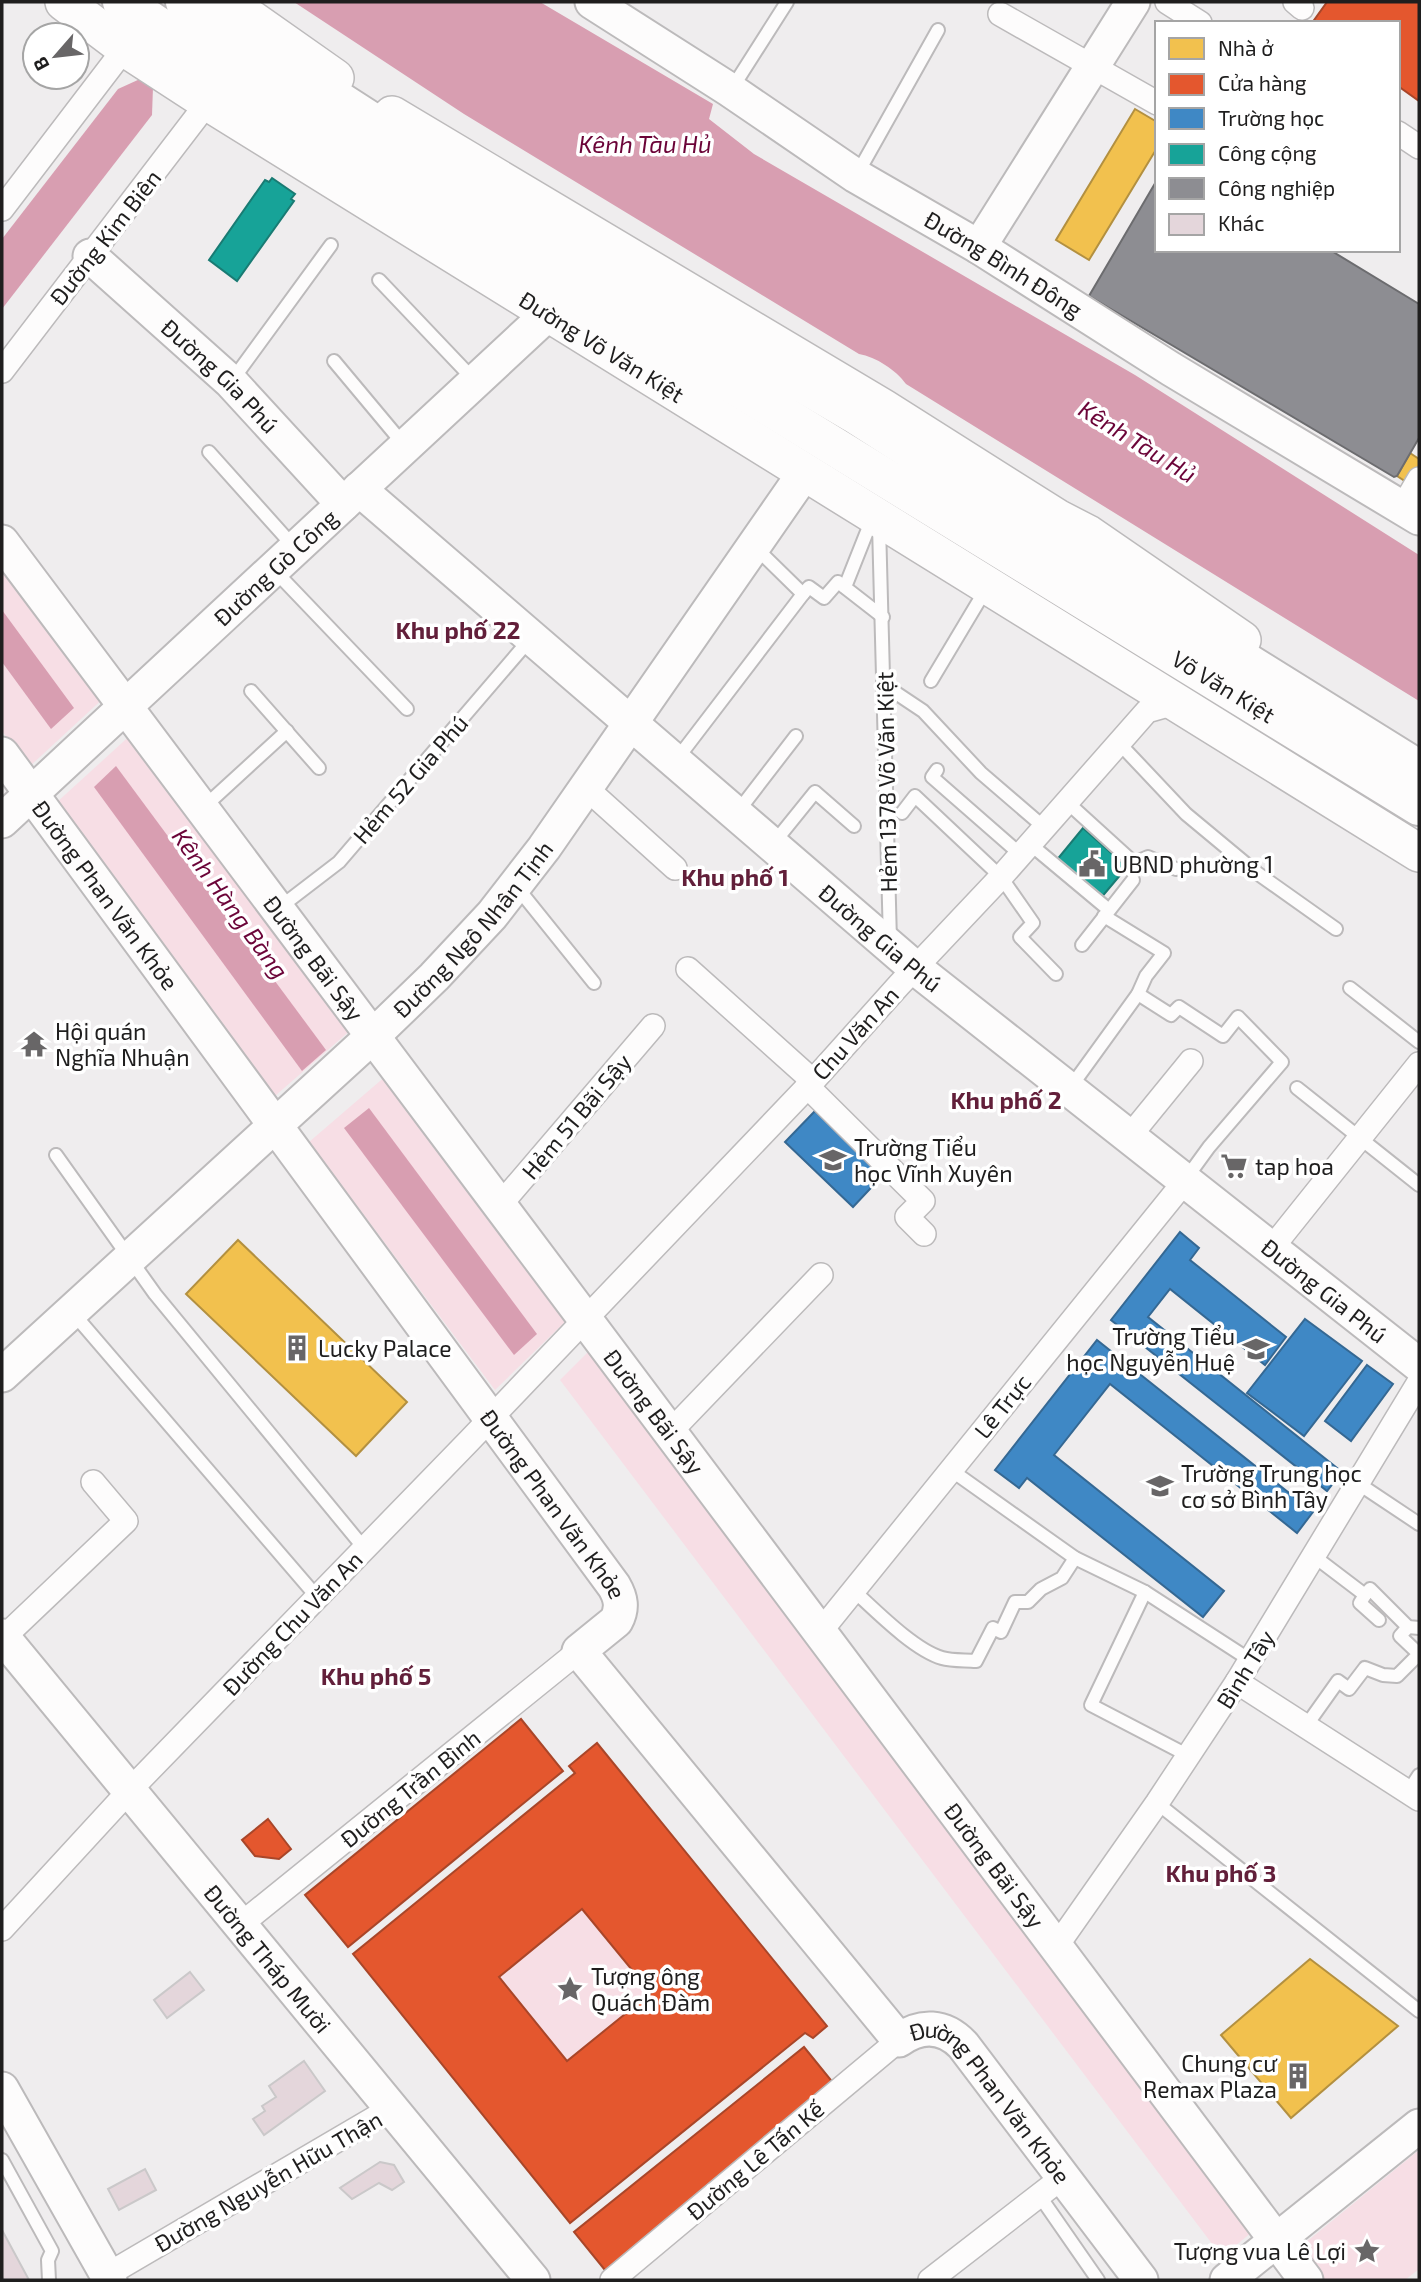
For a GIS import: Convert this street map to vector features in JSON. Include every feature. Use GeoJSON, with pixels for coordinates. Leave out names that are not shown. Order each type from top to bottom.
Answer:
{"type":"FeatureCollection","features":[{"type":"Feature","properties":{"kind":"highway","name":"Đường Võ Văn Kiệt"},"geometry":{"type":"LineString","coordinates":[[122,2],[259,93],[1021,564]]}},
{"type":"Feature","properties":{"kind":"highway","name":"Đường Võ Văn Kiệt"},"geometry":{"type":"LineString","coordinates":[[185,2],[519,217],[855,414],[1021,564]]}},
{"type":"Feature","properties":{"kind":"highway","name":"Võ Văn Kiệt"},"geometry":{"type":"LineString","coordinates":[[1021,564],[1419,771]]}},
{"type":"Feature","properties":{"kind":"highway","name":"Võ Văn Kiệt"},"geometry":{"type":"LineString","coordinates":[[1021,564],[1419,806]]}},
{"type":"Feature","properties":{"kind":"main road","name":"Đường Võ Văn Kiệt"},"geometry":{"type":"LineString","coordinates":[[64,2],[125,48],[208,102],[876,516],[1021,564]]}},
{"type":"Feature","properties":{"kind":"main road","name":"Đường Võ Văn Kiệt"},"geometry":{"type":"LineString","coordinates":[[227,2],[355,92],[883,408],[1021,564],[1156,699]]}},
{"type":"Feature","properties":{"kind":"main road"},"geometry":{"type":"LineString","coordinates":[[1021,564],[1088,534],[1241,639],[1419,749]]}},
{"type":"Feature","properties":{"kind":"main road","name":"Võ Văn Kiệt"},"geometry":{"type":"LineString","coordinates":[[1156,699],[1419,853]]}},
{"type":"Feature","properties":{"kind":"street"},"geometry":{"type":"LineString","coordinates":[[979,247],[1133,2]]}},
{"type":"Feature","properties":{"kind":"street"},"geometry":{"type":"LineString","coordinates":[[1167,2],[1197,21]]}},
{"type":"Feature","properties":{"kind":"street","name":"Đường Bình Đông"},"geometry":{"type":"LineString","coordinates":[[597,3],[856,176],[979,247],[1171,369],[1410,513]]}},
{"type":"Feature","properties":{"kind":"street"},"geometry":{"type":"LineString","coordinates":[[1000,14],[1155,102]]}},
{"type":"Feature","properties":{"kind":"street"},"geometry":{"type":"LineString","coordinates":[[2,209],[125,48]]}},
{"type":"Feature","properties":{"kind":"street","name":"Đường Kim Biên"},"geometry":{"type":"LineString","coordinates":[[2,371],[208,102]]}},
{"type":"Feature","properties":{"kind":"street"},"geometry":{"type":"LineString","coordinates":[[1400,134],[1419,147]]}},
{"type":"Feature","properties":{"kind":"street","name":"Đường Gia Phú"},"geometry":{"type":"LineString","coordinates":[[90,256],[231,382],[351,497],[531,637],[915,968],[1419,1365]]}},
{"type":"Feature","properties":{"kind":"street","name":"Đường Gò Công"},"geometry":{"type":"LineString","coordinates":[[2,821],[549,313]]}},
{"type":"Feature","properties":{"kind":"street","name":"Đường Ngô Nhân Tịnh"},"geometry":{"type":"LineString","coordinates":[[2,1376],[373,1036],[452,959],[516,886],[805,472]]}},
{"type":"Feature","properties":{"kind":"street"},"geometry":{"type":"LineString","coordinates":[[1410,513],[1419,479]]}},
{"type":"Feature","properties":{"kind":"street","name":"Đường Bãi Sậy"},"geometry":{"type":"LineString","coordinates":[[2,542],[1306,2280]]}},
{"type":"Feature","properties":{"kind":"street","name":"Chu Văn An"},"geometry":{"type":"LineString","coordinates":[[585,1320],[810,1084],[1001,877],[1069,803],[1156,699]]}},
{"type":"Feature","properties":{"kind":"street","name":"Đường Phan Văn Khỏe"},"geometry":{"type":"LineString","coordinates":[[2,754],[618,1594],[621,1609],[616,1621],[579,1651],[899,2040],[917,2029],[928,2028],[939,2029],[956,2038],[1051,2186],[1141,2280]]}},
{"type":"Feature","properties":{"kind":"street"},"geometry":{"type":"LineString","coordinates":[[585,787],[675,868]]}},
{"type":"Feature","properties":{"kind":"street"},"geometry":{"type":"LineString","coordinates":[[688,969],[810,1084],[923,1201],[907,1217],[925,1234]]}},
{"type":"Feature","properties":{"kind":"street","name":"Hẻm 51 Bãi Sậy"},"geometry":{"type":"LineString","coordinates":[[500,1205],[653,1026]]}},
{"type":"Feature","properties":{"kind":"street"},"geometry":{"type":"LineString","coordinates":[[1129,1137],[1191,1061]]}},
{"type":"Feature","properties":{"kind":"street"},"geometry":{"type":"LineString","coordinates":[[1271,1249],[1419,1064]]}},
{"type":"Feature","properties":{"kind":"street","name":"Lê Trực"},"geometry":{"type":"LineString","coordinates":[[820,1632],[1185,1181]]}},
{"type":"Feature","properties":{"kind":"street"},"geometry":{"type":"LineString","coordinates":[[670,1432],[821,1275]]}},
{"type":"Feature","properties":{"kind":"street","name":"Đường Chu Văn An"},"geometry":{"type":"LineString","coordinates":[[2,1928],[129,1791],[585,1320]]}},
{"type":"Feature","properties":{"kind":"street","name":"Bình Tây"},"geometry":{"type":"LineString","coordinates":[[1056,1947],[1157,1803],[1237,1682],[1419,1382]]}},
{"type":"Feature","properties":{"kind":"street"},"geometry":{"type":"LineString","coordinates":[[3,1637],[127,1521],[93,1482]]}},
{"type":"Feature","properties":{"kind":"street","name":"Đường Tháp Mười"},"geometry":{"type":"LineString","coordinates":[[3,1637],[533,2280]]}},
{"type":"Feature","properties":{"kind":"street","name":"Đường Trần Bình"},"geometry":{"type":"LineString","coordinates":[[240,1925],[579,1651]]}},
{"type":"Feature","properties":{"kind":"street"},"geometry":{"type":"LineString","coordinates":[[1237,1682],[1306,1726],[1416,1788]]}},
{"type":"Feature","properties":{"kind":"street","name":"Đường Lê Tấn Kế"},"geometry":{"type":"LineString","coordinates":[[612,2280],[899,2040]]}},
{"type":"Feature","properties":{"kind":"street"},"geometry":{"type":"LineString","coordinates":[[2,2089],[108,2278]]}},
{"type":"Feature","properties":{"kind":"street","name":"Đường Nguyễn Hữu Thận"},"geometry":{"type":"LineString","coordinates":[[108,2278],[392,2108]]}},
{"type":"Feature","properties":{"kind":"street"},"geometry":{"type":"LineString","coordinates":[[1227,2280],[1419,2126]]}},
{"type":"Feature","properties":{"kind":"street"},"geometry":{"type":"LineString","coordinates":[[930,2280],[1051,2186]]}},
{"type":"Feature","properties":{"kind":"lane"},"geometry":{"type":"LineString","coordinates":[[730,90],[787,2]]}},
{"type":"Feature","properties":{"kind":"lane"},"geometry":{"type":"LineString","coordinates":[[856,176],[938,30]]}},
{"type":"Feature","properties":{"kind":"lane"},"geometry":{"type":"LineString","coordinates":[[231,382],[331,245]]}},
{"type":"Feature","properties":{"kind":"lane"},"geometry":{"type":"LineString","coordinates":[[379,280],[476,381]]}},
{"type":"Feature","properties":{"kind":"lane"},"geometry":{"type":"LineString","coordinates":[[334,361],[405,447]]}},
{"type":"Feature","properties":{"kind":"lane"},"geometry":{"type":"LineString","coordinates":[[209,452],[284,559],[407,709]]}},
{"type":"Feature","properties":{"kind":"lane"},"geometry":{"type":"LineString","coordinates":[[845,587],[876,516]]}},
{"type":"Feature","properties":{"kind":"lane","name":"Hẻm 1378 Võ Văn Kiệt"},"geometry":{"type":"LineString","coordinates":[[876,516],[883,617],[890,947]]}},
{"type":"Feature","properties":{"kind":"lane"},"geometry":{"type":"LineString","coordinates":[[754,546],[803,594]]}},
{"type":"Feature","properties":{"kind":"lane"},"geometry":{"type":"LineString","coordinates":[[931,681],[1021,564]]}},
{"type":"Feature","properties":{"kind":"lane"},"geometry":{"type":"LineString","coordinates":[[674,762],[808,587],[824,598],[838,582],[883,617]]}},
{"type":"Feature","properties":{"kind":"lane","name":"Hẻm 52 Gia Phú"},"geometry":{"type":"LineString","coordinates":[[277,909],[339,862],[531,637]]}},
{"type":"Feature","properties":{"kind":"lane"},"geometry":{"type":"LineString","coordinates":[[884,685],[923,711],[981,773],[1032,842],[1107,913],[1164,953],[1146,976],[1138,995],[1069,1089]]}},
{"type":"Feature","properties":{"kind":"lane"},"geometry":{"type":"LineString","coordinates":[[251,691],[319,768]]}},
{"type":"Feature","properties":{"kind":"lane"},"geometry":{"type":"LineString","coordinates":[[202,809],[287,732]]}},
{"type":"Feature","properties":{"kind":"lane"},"geometry":{"type":"LineString","coordinates":[[736,814],[796,736]]}},
{"type":"Feature","properties":{"kind":"lane"},"geometry":{"type":"LineString","coordinates":[[1119,743],[1186,814],[1257,873],[1336,929]]}},
{"type":"Feature","properties":{"kind":"lane"},"geometry":{"type":"LineString","coordinates":[[937,770],[932,777],[1032,842]]}},
{"type":"Feature","properties":{"kind":"lane"},"geometry":{"type":"LineString","coordinates":[[772,845],[815,792],[854,826]]}},
{"type":"Feature","properties":{"kind":"lane"},"geometry":{"type":"LineString","coordinates":[[902,813],[915,796],[1001,877],[1034,923],[1020,937],[1056,974]]}},
{"type":"Feature","properties":{"kind":"lane"},"geometry":{"type":"LineString","coordinates":[[1069,803],[1134,863],[1148,857],[1177,869]]}},
{"type":"Feature","properties":{"kind":"lane"},"geometry":{"type":"LineString","coordinates":[[1082,945],[1133,880]]}},
{"type":"Feature","properties":{"kind":"lane"},"geometry":{"type":"LineString","coordinates":[[516,886],[594,983]]}},
{"type":"Feature","properties":{"kind":"lane"},"geometry":{"type":"LineString","coordinates":[[1350,989],[1419,1042]]}},
{"type":"Feature","properties":{"kind":"lane"},"geometry":{"type":"LineString","coordinates":[[1138,995],[1171,1015],[1179,1007],[1223,1036],[1238,1017],[1282,1062],[1209,1147],[1185,1181]]}},
{"type":"Feature","properties":{"kind":"lane"},"geometry":{"type":"LineString","coordinates":[[1297,1088],[1419,1185]]}},
{"type":"Feature","properties":{"kind":"lane"},"geometry":{"type":"LineString","coordinates":[[56,1154],[155,1294],[364,1548]]}},
{"type":"Feature","properties":{"kind":"lane"},"geometry":{"type":"LineString","coordinates":[[72,1311],[317,1597]]}},
{"type":"Feature","properties":{"kind":"lane"},"geometry":{"type":"LineString","coordinates":[[951,1470],[1075,1558],[1145,1592],[1250,1660]]}},
{"type":"Feature","properties":{"kind":"lane"},"geometry":{"type":"LineString","coordinates":[[1359,1483],[1419,1524]]}},
{"type":"Feature","properties":{"kind":"lane"},"geometry":{"type":"LineString","coordinates":[[1315,1557],[1365,1595]]}},
{"type":"Feature","properties":{"kind":"lane"},"geometry":{"type":"LineString","coordinates":[[853,1590],[892,1625],[932,1654],[943,1659],[976,1661],[993,1628],[1001,1632],[1015,1602],[1028,1602],[1041,1589],[1062,1578],[1075,1558]]}},
{"type":"Feature","properties":{"kind":"lane"},"geometry":{"type":"LineString","coordinates":[[1306,1726],[1338,1681],[1349,1689],[1361,1664],[1383,1675],[1397,1676],[1419,1654],[1400,1636],[1414,1627],[1370,1589],[1360,1603],[1379,1620]]}},
{"type":"Feature","properties":{"kind":"lane"},"geometry":{"type":"LineString","coordinates":[[1145,1592],[1091,1705],[1189,1756]]}},
{"type":"Feature","properties":{"kind":"lane"},"geometry":{"type":"LineString","coordinates":[[1157,1803],[1419,2011]]}},
{"type":"Feature","properties":{"kind":"lane"},"geometry":{"type":"LineString","coordinates":[[2,2160],[52,2251],[48,2260],[50,2280]]}},
{"type":"Feature","properties":{"kind":"lane"},"geometry":{"type":"LineString","coordinates":[[1051,2186],[1098,2280]]}},
{"type":"Feature","properties":{"kind":"shaded area"},"geometry":{"type":"Polygon","coordinates":[[[2,551],[108,694],[29,767],[2,731],[2,551]]]}},
{"type":"Feature","properties":{"kind":"shaded area"},"geometry":{"type":"Polygon","coordinates":[[[135,731],[353,1028],[275,1096],[56,803],[135,731]]]}},
{"type":"Feature","properties":{"kind":"shaded area"},"geometry":{"type":"Polygon","coordinates":[[[387,1075],[567,1320],[495,1390],[309,1142],[387,1075]]]}},
{"type":"Feature","properties":{"kind":"shaded area"},"geometry":{"type":"Polygon","coordinates":[[[589,1351],[1252,2232],[1222,2257],[560,1380],[589,1351]]]}},
{"type":"Feature","properties":{"kind":"shaded area"},"geometry":{"type":"Polygon","coordinates":[[[582,1909],[651,1993],[567,2061],[499,1977],[582,1909]]]}},
{"type":"Feature","properties":{"kind":"shaded area"},"geometry":{"type":"Polygon","coordinates":[[[1419,2150],[1419,2269],[1405,2280],[1315,2280],[1294,2252],[1419,2150]]]}},
{"type":"Feature","properties":{"kind":"water","name":"Kênh Tàu Hủ"},"geometry":{"type":"Polygon","coordinates":[[[294,2],[540,2],[713,104],[709,119],[754,154],[1135,375],[1419,555],[1419,701],[906,384],[885,365],[859,354],[464,114],[294,2]]]}},
{"type":"Feature","properties":{"kind":"water"},"geometry":{"type":"Polygon","coordinates":[[[140,79],[153,87],[152,115],[2,309],[2,239],[118,89],[140,79]]]}},
{"type":"Feature","properties":{"kind":"water"},"geometry":{"type":"Polygon","coordinates":[[[2,610],[74,708],[51,729],[2,662],[2,610]]]}},
{"type":"Feature","properties":{"kind":"water","name":"Kênh Hàng Bàng"},"geometry":{"type":"Polygon","coordinates":[[[116,766],[326,1050],[302,1071],[94,787],[116,766]]]}},
{"type":"Feature","properties":{"kind":"water"},"geometry":{"type":"Polygon","coordinates":[[[369,1108],[537,1334],[514,1355],[344,1128],[369,1108]]]}},
{"type":"Feature","properties":{"kind":"building: Nhà ở"},"geometry":{"type":"Polygon","coordinates":[[[1135,109],[1155,121],[1155,151],[1089,260],[1056,240],[1135,109]]]}},
{"type":"Feature","properties":{"kind":"building: Nhà ở"},"geometry":{"type":"Polygon","coordinates":[[[1410,453],[1419,459],[1419,466],[1408,483],[1397,476],[1410,453]]]}},
{"type":"Feature","properties":{"kind":"building: Nhà ở","name":"Lucky Palace"},"geometry":{"type":"Polygon","coordinates":[[[238,1240],[407,1402],[356,1456],[186,1294],[238,1240]]]}},
{"type":"Feature","properties":{"kind":"building: Nhà ở","name":"Chung cư Remax Plaza"},"geometry":{"type":"Polygon","coordinates":[[[1310,1959],[1398,2026],[1291,2118],[1221,2035],[1310,1959]]]}},
{"type":"Feature","properties":{"kind":"building: Cửa hàng"},"geometry":{"type":"Polygon","coordinates":[[[1327,2],[1419,2],[1419,101],[1400,87],[1400,21],[1313,21],[1327,2]]]}},
{"type":"Feature","properties":{"kind":"building: Cửa hàng"},"geometry":{"type":"Polygon","coordinates":[[[521,1719],[563,1771],[348,1947],[305,1895],[521,1719]]]}},
{"type":"Feature","properties":{"kind":"building: Cửa hàng"},"geometry":{"type":"Polygon","coordinates":[[[597,1743],[827,2026],[813,2038],[805,2033],[570,2223],[353,1954],[575,1773],[569,1766],[597,1743]],[[582,1909],[499,1977],[567,2061],[651,1993],[582,1909]]]}},
{"type":"Feature","properties":{"kind":"building: Cửa hàng"},"geometry":{"type":"Polygon","coordinates":[[[268,1819],[291,1849],[279,1859],[255,1856],[242,1840],[268,1819]]]}},
{"type":"Feature","properties":{"kind":"building: Cửa hàng"},"geometry":{"type":"Polygon","coordinates":[[[804,2047],[839,2090],[609,2275],[574,2232],[804,2047]]]}},
{"type":"Feature","properties":{"kind":"building: Trường học"},"geometry":{"type":"Polygon","coordinates":[[[815,1111],[883,1175],[853,1207],[785,1142],[815,1111]]]}},
{"type":"Feature","properties":{"kind":"building: Trường học"},"geometry":{"type":"Polygon","coordinates":[[[1180,1232],[1199,1248],[1190,1260],[1286,1337],[1265,1365],[1170,1289],[1148,1317],[1342,1472],[1327,1491],[1111,1320],[1180,1232]]]}},
{"type":"Feature","properties":{"kind":"building: Trường học"},"geometry":{"type":"Polygon","coordinates":[[[1305,1319],[1362,1361],[1304,1436],[1247,1393],[1305,1319]]]}},
{"type":"Feature","properties":{"kind":"building: Trường học"},"geometry":{"type":"Polygon","coordinates":[[[1097,1340],[1313,1512],[1297,1533],[1110,1384],[1054,1455],[1224,1591],[1203,1617],[1027,1478],[1019,1488],[995,1470],[1097,1340]]]}},
{"type":"Feature","properties":{"kind":"building: Trường học"},"geometry":{"type":"Polygon","coordinates":[[[1367,1365],[1393,1384],[1351,1441],[1325,1421],[1367,1365]]]}},
{"type":"Feature","properties":{"kind":"building: Công cộng"},"geometry":{"type":"Polygon","coordinates":[[[272,178],[295,194],[291,199],[294,201],[237,281],[209,260],[265,180],[269,182],[272,178]]]}},
{"type":"Feature","properties":{"kind":"building: Công cộng","name":"UBND phường 1"},"geometry":{"type":"Polygon","coordinates":[[[1083,828],[1127,867],[1100,899],[1056,861],[1083,828]]]}},
{"type":"Feature","properties":{"kind":"building: Công nghiệp"},"geometry":{"type":"Polygon","coordinates":[[[1155,183],[1155,252],[1333,252],[1419,304],[1419,438],[1394,477],[1089,296],[1155,183]]]}},
{"type":"Feature","properties":{"kind":"building: Khác"},"geometry":{"type":"Polygon","coordinates":[[[190,1972],[204,1990],[167,2018],[154,2000],[190,1972]]]}},
{"type":"Feature","properties":{"kind":"building: Khác"},"geometry":{"type":"Polygon","coordinates":[[[304,2061],[325,2091],[264,2135],[253,2119],[265,2111],[262,2106],[276,2097],[269,2086],[304,2061]]]}},
{"type":"Feature","properties":{"kind":"building: Khác"},"geometry":{"type":"Polygon","coordinates":[[[380,2162],[394,2165],[404,2182],[392,2190],[379,2183],[352,2199],[340,2188],[380,2162]]]}},
{"type":"Feature","properties":{"kind":"building: Khác"},"geometry":{"type":"Polygon","coordinates":[[[145,2169],[156,2190],[119,2210],[108,2189],[145,2169]]]}},
{"type":"Feature","properties":{"kind":"building: Khác"},"geometry":{"type":"Polygon","coordinates":[[[2,2230],[29,2280],[4,2280],[2,2277],[2,2230]]]}},
{"type":"Feature","properties":{"kind":"place","name":"UBND phường 1"},"geometry":{"type":"Point","coordinates":[1092,864]}},
{"type":"Feature","properties":{"kind":"place","name":"Hội quán Nghĩa Nhuận"},"geometry":{"type":"Point","coordinates":[34,1044]}},
{"type":"Feature","properties":{"kind":"place","name":"Trường Tiểu học Vĩnh Xuyên"},"geometry":{"type":"Point","coordinates":[833,1160]}},
{"type":"Feature","properties":{"kind":"place","name":"tap hoa"},"geometry":{"type":"Point","coordinates":[1234,1166]}},
{"type":"Feature","properties":{"kind":"place","name":"Lucky Palace"},"geometry":{"type":"Point","coordinates":[297,1348]}},
{"type":"Feature","properties":{"kind":"place","name":"Trường Tiểu học Nguyễn Huệ"},"geometry":{"type":"Point","coordinates":[1256,1349]}},
{"type":"Feature","properties":{"kind":"place","name":"Trường Trung học cơ sở Bình Tây"},"geometry":{"type":"Point","coordinates":[1160,1486]}},
{"type":"Feature","properties":{"kind":"place","name":"Tượng ông Quách Đàm"},"geometry":{"type":"Point","coordinates":[570,1989]}},
{"type":"Feature","properties":{"kind":"place","name":"Chung cư Remax Plaza"},"geometry":{"type":"Point","coordinates":[1298,2076]}},
{"type":"Feature","properties":{"kind":"place","name":"Tượng vua Lê Lợi"},"geometry":{"type":"Point","coordinates":[1367,2251]}},
{"type":"Feature","properties":{"kind":"district","name":"Khu phố 22"},"geometry":{"type":"Point","coordinates":[458,629]}},
{"type":"Feature","properties":{"kind":"district","name":"Khu phố 1"},"geometry":{"type":"Point","coordinates":[735,876]}},
{"type":"Feature","properties":{"kind":"district","name":"Khu phố 2"},"geometry":{"type":"Point","coordinates":[1006,1099]}},
{"type":"Feature","properties":{"kind":"district","name":"Khu phố 5"},"geometry":{"type":"Point","coordinates":[376,1675]}},
{"type":"Feature","properties":{"kind":"district","name":"Khu phố 3"},"geometry":{"type":"Point","coordinates":[1221,1872]}}]}
